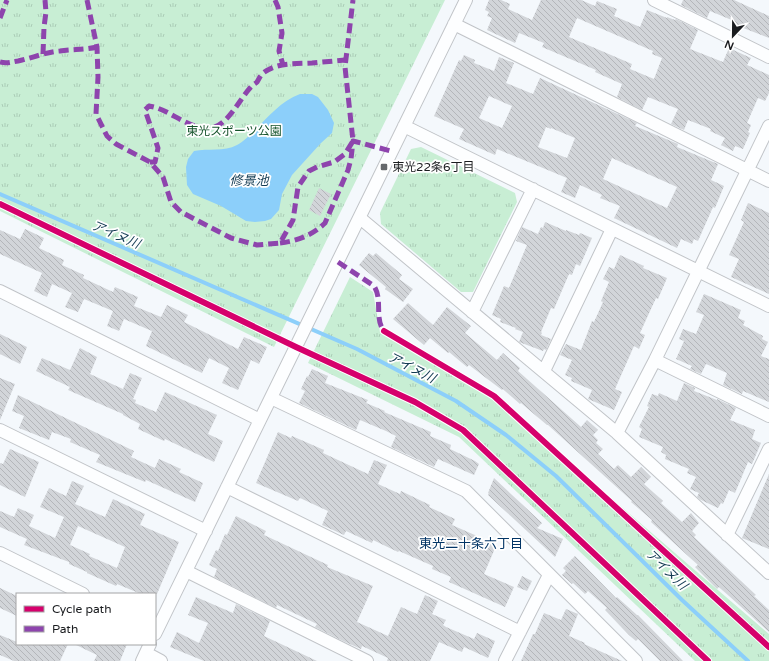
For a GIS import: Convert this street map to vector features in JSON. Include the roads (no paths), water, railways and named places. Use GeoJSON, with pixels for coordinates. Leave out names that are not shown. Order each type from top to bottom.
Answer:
{"type":"FeatureCollection","features":[{"type":"Feature","properties":{"kind":"street"},"geometry":{"type":"LineString","coordinates":[[156,631],[466,0]]}},
{"type":"Feature","properties":{"kind":"street"},"geometry":{"type":"LineString","coordinates":[[654,0],[769,57]]}},
{"type":"Feature","properties":{"kind":"street"},"geometry":{"type":"LineString","coordinates":[[454,24],[769,181]]}},
{"type":"Feature","properties":{"kind":"street"},"geometry":{"type":"LineString","coordinates":[[404,126],[769,306]]}},
{"type":"Feature","properties":{"kind":"street"},"geometry":{"type":"LineString","coordinates":[[617,433],[655,360],[769,126]]}},
{"type":"Feature","properties":{"kind":"street"},"geometry":{"type":"LineString","coordinates":[[472,312],[533,189]]}},
{"type":"Feature","properties":{"kind":"street"},"geometry":{"type":"LineString","coordinates":[[360,218],[617,433],[769,573]]}},
{"type":"Feature","properties":{"kind":"street"},"geometry":{"type":"LineString","coordinates":[[544,371],[612,229]]}},
{"type":"Feature","properties":{"kind":"street"},"geometry":{"type":"LineString","coordinates":[[0,291],[260,420]]}},
{"type":"Feature","properties":{"kind":"street"},"geometry":{"type":"LineString","coordinates":[[655,360],[769,416]]}},
{"type":"Feature","properties":{"kind":"street"},"geometry":{"type":"LineString","coordinates":[[271,398],[466,491],[636,661]]}},
{"type":"Feature","properties":{"kind":"street"},"geometry":{"type":"LineString","coordinates":[[0,430],[206,531]]}},
{"type":"Feature","properties":{"kind":"street"},"geometry":{"type":"LineString","coordinates":[[727,535],[769,449]]}},
{"type":"Feature","properties":{"kind":"street"},"geometry":{"type":"LineString","coordinates":[[227,487],[520,632]]}},
{"type":"Feature","properties":{"kind":"street"},"geometry":{"type":"LineString","coordinates":[[0,553],[82,593]]}},
{"type":"Feature","properties":{"kind":"street"},"geometry":{"type":"LineString","coordinates":[[186,571],[367,661]]}},
{"type":"Feature","properties":{"kind":"street"},"geometry":{"type":"LineString","coordinates":[[506,661],[549,575]]}},
{"type":"Feature","properties":{"kind":"street"},"geometry":{"type":"LineString","coordinates":[[146,653],[161,661]]}},
{"type":"Feature","properties":{"kind":"water","name":"修景池"},"geometry":{"type":"Polygon","coordinates":[[[300,94],[312,94],[318,97],[328,110],[334,123],[332,133],[292,175],[282,194],[279,210],[271,219],[255,222],[246,221],[221,206],[193,194],[187,185],[186,167],[188,159],[194,151],[221,149],[237,145],[248,137],[281,105],[300,94]]]}},
{"type":"Feature","properties":{"kind":"waterway","name":"アイヌ川"},"geometry":{"type":"LineString","coordinates":[[0,194],[357,349],[456,401],[506,435],[556,476],[682,600],[748,661]]}},
{"type":"Feature","properties":{"kind":"place","name":"東光22条6丁目"},"geometry":{"type":"Point","coordinates":[384,167]}},
{"type":"Feature","properties":{"kind":"district","name":"東光二十条六丁目"},"geometry":{"type":"Point","coordinates":[471,543]}},
{"type":"Feature","properties":{"kind":"park label","name":"東光スポーツ公園"},"geometry":{"type":"Point","coordinates":[234,131]}}]}
